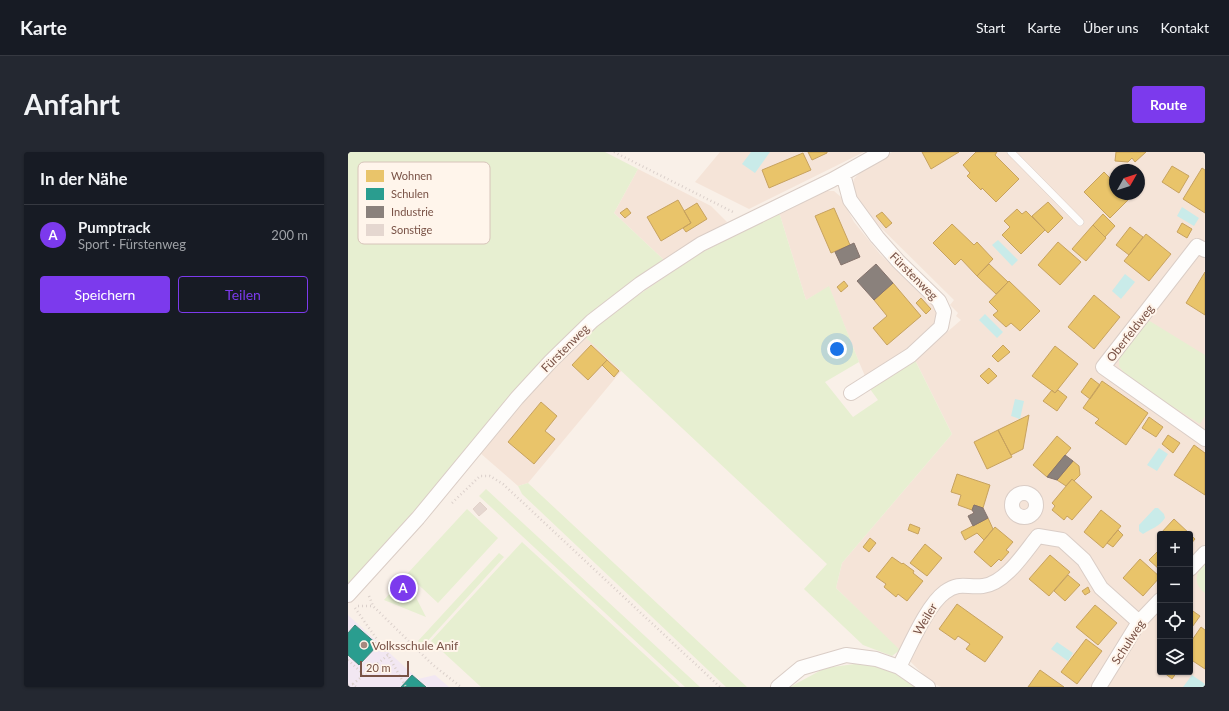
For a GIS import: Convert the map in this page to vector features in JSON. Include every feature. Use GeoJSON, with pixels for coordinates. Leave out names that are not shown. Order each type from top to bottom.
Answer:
{"type":"FeatureCollection","features":[{"type":"Feature","properties":{"kind":"street","name":"Fürstenweg"},"geometry":{"type":"LineString","coordinates":[[351,600],[517,398],[592,321],[640,284],[701,244],[843,174],[882,152]]}},
{"type":"Feature","properties":{"kind":"street","name":"Fürstenweg"},"geometry":{"type":"LineString","coordinates":[[843,174],[850,200],[877,237],[898,261],[939,301],[944,312],[941,327],[911,355],[851,393]]}},
{"type":"Feature","properties":{"kind":"street","name":"Oberfeldweg"},"geometry":{"type":"LineString","coordinates":[[1205,250],[1197,246],[1103,367],[1205,439]]}},
{"type":"Feature","properties":{"kind":"street"},"geometry":{"type":"LineString","coordinates":[[1029,517],[1038,536],[1062,540],[1084,560],[1101,588],[1139,622]]}},
{"type":"Feature","properties":{"kind":"street","name":"Weiler"},"geometry":{"type":"LineString","coordinates":[[899,667],[930,607],[945,592],[959,585],[984,586],[998,581],[1014,567],[1038,536]]}},
{"type":"Feature","properties":{"kind":"street"},"geometry":{"type":"LineString","coordinates":[[1192,567],[1205,553]]}},
{"type":"Feature","properties":{"kind":"street","name":"Schulweg"},"geometry":{"type":"LineString","coordinates":[[1099,687],[1139,622],[1157,603]]}},
{"type":"Feature","properties":{"kind":"street"},"geometry":{"type":"LineString","coordinates":[[778,687],[801,668],[846,655],[876,658],[899,667],[928,687]]}},
{"type":"Feature","properties":{"kind":"lane"},"geometry":{"type":"LineString","coordinates":[[1011,152],[1080,222]]}},
{"type":"Feature","properties":{"kind":"path"},"geometry":{"type":"LineString","coordinates":[[614,152],[750,220]]}},
{"type":"Feature","properties":{"kind":"path"},"geometry":{"type":"LineString","coordinates":[[451,504],[480,476],[490,476],[503,484],[720,687]]}},
{"type":"Feature","properties":{"kind":"path"},"geometry":{"type":"LineString","coordinates":[[372,591],[368,596],[373,606],[433,665],[461,687]]}},
{"type":"Feature","properties":{"kind":"path"},"geometry":{"type":"LineString","coordinates":[[351,600],[388,655],[406,687]]}},
{"type":"Feature","properties":{"kind":"path"},"geometry":{"type":"LineString","coordinates":[[348,685],[355,686],[364,675],[388,655]]}},
{"type":"Feature","properties":{"kind":"path"},"geometry":{"type":"LineString","coordinates":[[348,660],[364,675]]}},
{"type":"Feature","properties":{"kind":"shaded area"},"geometry":{"type":"Polygon","coordinates":[[[720,152],[864,152],[749,209],[695,182],[720,152]]]}},
{"type":"Feature","properties":{"kind":"shaded area"},"geometry":{"type":"Polygon","coordinates":[[[892,152],[1205,152],[1205,687],[941,687],[932,683],[836,588],[842,563],[952,434],[915,360],[961,320],[956,316],[958,313],[950,305],[954,300],[875,222],[858,199],[852,187],[854,179],[862,170],[892,152]]]}},
{"type":"Feature","properties":{"kind":"shaded area"},"geometry":{"type":"Polygon","coordinates":[[[638,169],[711,206],[727,222],[666,262],[614,213],[638,169]]]}},
{"type":"Feature","properties":{"kind":"shaded area"},"geometry":{"type":"Polygon","coordinates":[[[827,191],[834,191],[841,197],[854,222],[880,254],[933,306],[936,313],[936,320],[933,325],[909,348],[865,376],[829,287],[806,300],[779,212],[827,191]]]}},
{"type":"Feature","properties":{"kind":"shaded area"},"geometry":{"type":"Polygon","coordinates":[[[584,336],[622,370],[528,483],[518,486],[479,452],[538,383],[584,336]]]}},
{"type":"Feature","properties":{"kind":"shaded area","name":"Volksschule Anif"},"geometry":{"type":"Polygon","coordinates":[[[348,615],[418,679],[435,675],[449,687],[348,687],[348,615]]]}},
{"type":"Feature","properties":{"kind":"green space"},"geometry":{"type":"Polygon","coordinates":[[[348,152],[605,152],[638,169],[614,213],[666,262],[622,292],[348,590],[348,152]]]}},
{"type":"Feature","properties":{"kind":"green space"},"geometry":{"type":"Polygon","coordinates":[[[779,212],[806,300],[829,286],[859,362],[825,382],[853,417],[878,400],[870,389],[915,360],[952,434],[842,563],[836,588],[900,650],[892,656],[863,645],[804,589],[827,564],[584,336],[634,298],[699,254],[779,212]]]}},
{"type":"Feature","properties":{"kind":"green space"},"geometry":{"type":"Polygon","coordinates":[[[1148,320],[1205,355],[1205,416],[1200,424],[1128,378],[1119,366],[1119,357],[1148,320]]]}},
{"type":"Feature","properties":{"kind":"green space"},"geometry":{"type":"Polygon","coordinates":[[[528,483],[747,687],[726,687],[522,494],[518,486],[528,483]]]}},
{"type":"Feature","properties":{"kind":"green space"},"geometry":{"type":"Polygon","coordinates":[[[486,489],[700,687],[685,687],[479,496],[486,489]]]}},
{"type":"Feature","properties":{"kind":"green space"},"geometry":{"type":"Polygon","coordinates":[[[467,509],[498,538],[438,603],[407,574],[467,509]]]}},
{"type":"Feature","properties":{"kind":"green space"},"geometry":{"type":"Polygon","coordinates":[[[522,542],[680,687],[481,687],[431,641],[522,542]]]}},
{"type":"Feature","properties":{"kind":"green space"},"geometry":{"type":"Polygon","coordinates":[[[499,553],[504,557],[423,646],[418,641],[499,553]]]}},
{"type":"Feature","properties":{"kind":"green space"},"geometry":{"type":"Polygon","coordinates":[[[1205,563],[1205,593],[1201,590],[1197,582],[1197,575],[1205,563]]]}},
{"type":"Feature","properties":{"kind":"green space"},"geometry":{"type":"Polygon","coordinates":[[[405,576],[426,617],[384,600],[405,576]]]}},
{"type":"Feature","properties":{"kind":"green space"},"geometry":{"type":"Polygon","coordinates":[[[862,663],[898,673],[919,687],[790,687],[825,668],[862,663]]]}},
{"type":"Feature","properties":{"kind":"water"},"geometry":{"type":"Polygon","coordinates":[[[751,152],[770,152],[755,173],[742,164],[751,152]]]}},
{"type":"Feature","properties":{"kind":"water"},"geometry":{"type":"Polygon","coordinates":[[[1182,207],[1199,218],[1194,226],[1177,216],[1182,207]]]}},
{"type":"Feature","properties":{"kind":"water"},"geometry":{"type":"Polygon","coordinates":[[[998,240],[1018,260],[1012,266],[992,245],[998,240]]]}},
{"type":"Feature","properties":{"kind":"water"},"geometry":{"type":"Polygon","coordinates":[[[1125,274],[1135,282],[1121,299],[1112,291],[1125,274]]]}},
{"type":"Feature","properties":{"kind":"water"},"geometry":{"type":"Polygon","coordinates":[[[985,314],[1003,332],[997,338],[979,320],[985,314]]]}},
{"type":"Feature","properties":{"kind":"water"},"geometry":{"type":"Polygon","coordinates":[[[1015,399],[1024,401],[1020,419],[1011,416],[1015,399]]]}},
{"type":"Feature","properties":{"kind":"water"},"geometry":{"type":"Polygon","coordinates":[[[1159,448],[1168,454],[1157,471],[1147,465],[1159,448]]]}},
{"type":"Feature","properties":{"kind":"water"},"geometry":{"type":"Polygon","coordinates":[[[1155,508],[1158,508],[1164,514],[1165,518],[1158,525],[1143,534],[1139,531],[1139,525],[1155,508]]]}},
{"type":"Feature","properties":{"kind":"water"},"geometry":{"type":"Polygon","coordinates":[[[1057,642],[1073,653],[1068,661],[1051,649],[1057,642]]]}},
{"type":"Feature","properties":{"kind":"water"},"geometry":{"type":"Polygon","coordinates":[[[1192,675],[1205,684],[1205,687],[1183,687],[1192,675]]]}},
{"type":"Feature","properties":{"kind":"building: Wohnen"},"geometry":{"type":"Polygon","coordinates":[[[808,152],[827,152],[827,153],[812,160],[808,152]]]}},
{"type":"Feature","properties":{"kind":"building: Wohnen"},"geometry":{"type":"Polygon","coordinates":[[[922,152],[959,152],[931,169],[922,152]]]}},
{"type":"Feature","properties":{"kind":"building: Wohnen"},"geometry":{"type":"Polygon","coordinates":[[[976,152],[997,152],[995,155],[1019,179],[996,202],[967,176],[970,173],[963,165],[976,152]]]}},
{"type":"Feature","properties":{"kind":"building: Wohnen"},"geometry":{"type":"Polygon","coordinates":[[[1116,152],[1146,152],[1135,162],[1132,158],[1128,162],[1115,161],[1116,152]]]}},
{"type":"Feature","properties":{"kind":"building: Wohnen"},"geometry":{"type":"Polygon","coordinates":[[[803,153],[811,170],[769,188],[762,170],[803,153]]]}},
{"type":"Feature","properties":{"kind":"building: Wohnen"},"geometry":{"type":"Polygon","coordinates":[[[1172,166],[1189,176],[1179,193],[1162,182],[1172,166]]]}},
{"type":"Feature","properties":{"kind":"building: Wohnen"},"geometry":{"type":"Polygon","coordinates":[[[1202,168],[1205,170],[1205,213],[1183,199],[1202,168]]]}},
{"type":"Feature","properties":{"kind":"building: Wohnen"},"geometry":{"type":"Polygon","coordinates":[[[1104,172],[1109,177],[1109,200],[1128,200],[1110,218],[1084,192],[1104,172]]]}},
{"type":"Feature","properties":{"kind":"building: Wohnen"},"geometry":{"type":"Polygon","coordinates":[[[678,200],[691,223],[661,241],[647,217],[678,200]]]}},
{"type":"Feature","properties":{"kind":"building: Wohnen"},"geometry":{"type":"Polygon","coordinates":[[[1048,202],[1063,218],[1048,233],[1032,216],[1048,202]]]}},
{"type":"Feature","properties":{"kind":"building: Wohnen"},"geometry":{"type":"Polygon","coordinates":[[[697,203],[707,219],[686,232],[683,228],[691,223],[684,211],[697,203]]]}},
{"type":"Feature","properties":{"kind":"building: Wohnen"},"geometry":{"type":"Polygon","coordinates":[[[627,208],[631,213],[625,218],[620,213],[627,208]]]}},
{"type":"Feature","properties":{"kind":"building: Wohnen"},"geometry":{"type":"Polygon","coordinates":[[[834,208],[850,245],[831,253],[815,216],[834,208]]]}},
{"type":"Feature","properties":{"kind":"building: Wohnen"},"geometry":{"type":"Polygon","coordinates":[[[1017,209],[1022,214],[1026,211],[1045,230],[1021,254],[1002,235],[1010,227],[1004,221],[1017,209]]]}},
{"type":"Feature","properties":{"kind":"building: Wohnen"},"geometry":{"type":"Polygon","coordinates":[[[882,212],[892,223],[886,228],[876,216],[882,212]]]}},
{"type":"Feature","properties":{"kind":"building: Wohnen"},"geometry":{"type":"Polygon","coordinates":[[[1103,214],[1115,226],[1105,237],[1093,225],[1103,214]]]}},
{"type":"Feature","properties":{"kind":"building: Wohnen"},"geometry":{"type":"Polygon","coordinates":[[[1182,223],[1192,229],[1187,238],[1177,232],[1182,223]]]}},
{"type":"Feature","properties":{"kind":"building: Wohnen"},"geometry":{"type":"Polygon","coordinates":[[[952,224],[974,245],[977,242],[993,259],[977,276],[961,259],[955,265],[933,243],[952,224]]]}},
{"type":"Feature","properties":{"kind":"building: Wohnen"},"geometry":{"type":"Polygon","coordinates":[[[1093,225],[1106,238],[1086,261],[1072,249],[1093,225]]]}},
{"type":"Feature","properties":{"kind":"building: Wohnen"},"geometry":{"type":"Polygon","coordinates":[[[1130,227],[1143,237],[1129,255],[1116,245],[1130,227]]]}},
{"type":"Feature","properties":{"kind":"building: Wohnen"},"geometry":{"type":"Polygon","coordinates":[[[1146,234],[1171,254],[1149,281],[1124,261],[1146,234]]]}},
{"type":"Feature","properties":{"kind":"building: Wohnen"},"geometry":{"type":"Polygon","coordinates":[[[1058,242],[1081,262],[1060,285],[1038,265],[1058,242]]]}},
{"type":"Feature","properties":{"kind":"building: Wohnen"},"geometry":{"type":"Polygon","coordinates":[[[989,264],[1008,282],[996,294],[977,276],[989,264]]]}},
{"type":"Feature","properties":{"kind":"building: Wohnen"},"geometry":{"type":"Polygon","coordinates":[[[1205,272],[1205,315],[1186,303],[1205,272]]]}},
{"type":"Feature","properties":{"kind":"building: Wohnen"},"geometry":{"type":"Polygon","coordinates":[[[844,281],[848,286],[841,292],[837,287],[844,281]]]}},
{"type":"Feature","properties":{"kind":"building: Wohnen"},"geometry":{"type":"Polygon","coordinates":[[[1009,281],[1040,311],[1020,331],[1011,323],[1006,327],[993,315],[998,311],[989,302],[1009,281]]]}},
{"type":"Feature","properties":{"kind":"building: Wohnen"},"geometry":{"type":"Polygon","coordinates":[[[893,283],[921,316],[887,345],[873,328],[887,316],[874,300],[893,283]]]}},
{"type":"Feature","properties":{"kind":"building: Wohnen"},"geometry":{"type":"Polygon","coordinates":[[[1094,295],[1120,317],[1094,349],[1068,327],[1094,295]]]}},
{"type":"Feature","properties":{"kind":"building: Wohnen"},"geometry":{"type":"Polygon","coordinates":[[[921,298],[931,309],[926,314],[916,303],[921,298]]]}},
{"type":"Feature","properties":{"kind":"building: Wohnen"},"geometry":{"type":"Polygon","coordinates":[[[591,345],[607,360],[588,380],[572,365],[591,345]]]}},
{"type":"Feature","properties":{"kind":"building: Wohnen"},"geometry":{"type":"Polygon","coordinates":[[[1003,345],[1010,352],[998,362],[992,356],[1003,345]]]}},
{"type":"Feature","properties":{"kind":"building: Wohnen"},"geometry":{"type":"Polygon","coordinates":[[[1055,346],[1078,364],[1055,393],[1032,376],[1055,346]]]}},
{"type":"Feature","properties":{"kind":"building: Wohnen"},"geometry":{"type":"Polygon","coordinates":[[[607,360],[619,371],[614,377],[602,365],[607,360]]]}},
{"type":"Feature","properties":{"kind":"building: Wohnen"},"geometry":{"type":"Polygon","coordinates":[[[989,368],[997,376],[988,384],[980,376],[989,368]]]}},
{"type":"Feature","properties":{"kind":"building: Wohnen"},"geometry":{"type":"Polygon","coordinates":[[[1091,378],[1100,385],[1090,399],[1081,392],[1091,378]]]}},
{"type":"Feature","properties":{"kind":"building: Wohnen"},"geometry":{"type":"Polygon","coordinates":[[[1102,381],[1148,413],[1126,445],[1095,423],[1099,419],[1083,408],[1102,381]]]}},
{"type":"Feature","properties":{"kind":"building: Wohnen"},"geometry":{"type":"Polygon","coordinates":[[[1052,390],[1055,393],[1058,390],[1067,397],[1057,411],[1043,401],[1052,390]]]}},
{"type":"Feature","properties":{"kind":"building: Wohnen"},"geometry":{"type":"Polygon","coordinates":[[[541,402],[557,416],[545,431],[555,439],[534,464],[508,442],[541,402]]]}},
{"type":"Feature","properties":{"kind":"building: Wohnen"},"geometry":{"type":"Polygon","coordinates":[[[1029,415],[1023,449],[1011,455],[998,430],[1029,415]]]}},
{"type":"Feature","properties":{"kind":"building: Wohnen"},"geometry":{"type":"Polygon","coordinates":[[[1149,417],[1163,427],[1156,437],[1142,428],[1149,417]]]}},
{"type":"Feature","properties":{"kind":"building: Wohnen"},"geometry":{"type":"Polygon","coordinates":[[[998,430],[1012,457],[987,469],[974,442],[998,430]]]}},
{"type":"Feature","properties":{"kind":"building: Wohnen"},"geometry":{"type":"Polygon","coordinates":[[[1168,435],[1180,443],[1173,453],[1162,444],[1168,435]]]}},
{"type":"Feature","properties":{"kind":"building: Wohnen"},"geometry":{"type":"Polygon","coordinates":[[[1057,436],[1071,448],[1047,477],[1033,465],[1057,436]]]}},
{"type":"Feature","properties":{"kind":"building: Wohnen"},"geometry":{"type":"Polygon","coordinates":[[[1194,445],[1205,453],[1205,495],[1174,475],[1194,445]]]}},
{"type":"Feature","properties":{"kind":"building: Wohnen"},"geometry":{"type":"Polygon","coordinates":[[[1073,461],[1079,466],[1080,475],[1074,481],[1072,479],[1066,486],[1057,480],[1073,461]]]}},
{"type":"Feature","properties":{"kind":"building: Wohnen"},"geometry":{"type":"Polygon","coordinates":[[[957,474],[990,485],[983,508],[974,505],[972,510],[958,505],[961,495],[951,492],[957,474]]]}},
{"type":"Feature","properties":{"kind":"building: Wohnen"},"geometry":{"type":"Polygon","coordinates":[[[1072,479],[1092,497],[1072,520],[1067,516],[1064,520],[1052,510],[1055,506],[1052,503],[1072,479]]]}},
{"type":"Feature","properties":{"kind":"building: Wohnen"},"geometry":{"type":"Polygon","coordinates":[[[1101,510],[1121,526],[1103,548],[1084,532],[1101,510]]]}},
{"type":"Feature","properties":{"kind":"building: Wohnen"},"geometry":{"type":"Polygon","coordinates":[[[988,518],[993,529],[984,540],[977,533],[965,540],[961,532],[988,518]]]}},
{"type":"Feature","properties":{"kind":"building: Wohnen"},"geometry":{"type":"Polygon","coordinates":[[[1174,519],[1187,531],[1163,531],[1174,519]]]}},
{"type":"Feature","properties":{"kind":"building: Wohnen"},"geometry":{"type":"Polygon","coordinates":[[[910,524],[920,528],[918,534],[908,530],[910,524]]]}},
{"type":"Feature","properties":{"kind":"building: Wohnen"},"geometry":{"type":"Polygon","coordinates":[[[995,527],[1013,542],[1006,550],[1009,552],[1001,561],[999,559],[991,567],[974,552],[995,527]]]}},
{"type":"Feature","properties":{"kind":"building: Wohnen"},"geometry":{"type":"Polygon","coordinates":[[[1118,530],[1123,535],[1113,547],[1107,543],[1118,530]]]}},
{"type":"Feature","properties":{"kind":"building: Wohnen"},"geometry":{"type":"Polygon","coordinates":[[[870,538],[876,543],[869,552],[863,547],[870,538]]]}},
{"type":"Feature","properties":{"kind":"building: Wohnen"},"geometry":{"type":"Polygon","coordinates":[[[925,544],[942,558],[927,576],[910,563],[925,544]]]}},
{"type":"Feature","properties":{"kind":"building: Wohnen"},"geometry":{"type":"Polygon","coordinates":[[[1157,552],[1157,567],[1149,560],[1157,552]]]}},
{"type":"Feature","properties":{"kind":"building: Wohnen"},"geometry":{"type":"Polygon","coordinates":[[[1050,555],[1070,572],[1049,596],[1029,579],[1050,555]]]}},
{"type":"Feature","properties":{"kind":"building: Wohnen"},"geometry":{"type":"Polygon","coordinates":[[[892,557],[914,571],[913,573],[923,581],[907,601],[898,594],[896,597],[884,587],[886,584],[876,577],[892,557]]]}},
{"type":"Feature","properties":{"kind":"building: Wohnen"},"geometry":{"type":"Polygon","coordinates":[[[1140,559],[1157,574],[1157,580],[1143,596],[1123,578],[1140,559]]]}},
{"type":"Feature","properties":{"kind":"building: Wohnen"},"geometry":{"type":"Polygon","coordinates":[[[1068,575],[1080,585],[1065,601],[1054,591],[1068,575]]]}},
{"type":"Feature","properties":{"kind":"building: Wohnen"},"geometry":{"type":"Polygon","coordinates":[[[1088,587],[1090,592],[1085,595],[1082,591],[1088,587]]]}},
{"type":"Feature","properties":{"kind":"building: Wohnen"},"geometry":{"type":"Polygon","coordinates":[[[957,604],[1003,637],[985,662],[966,649],[970,644],[958,636],[955,640],[939,629],[957,604]]]}},
{"type":"Feature","properties":{"kind":"building: Wohnen"},"geometry":{"type":"Polygon","coordinates":[[[1095,605],[1117,623],[1098,645],[1076,627],[1095,605]]]}},
{"type":"Feature","properties":{"kind":"building: Wohnen"},"geometry":{"type":"Polygon","coordinates":[[[1193,611],[1200,616],[1193,626],[1193,611]]]}},
{"type":"Feature","properties":{"kind":"building: Wohnen"},"geometry":{"type":"Polygon","coordinates":[[[1201,627],[1205,630],[1205,669],[1193,661],[1193,639],[1201,627]]]}},
{"type":"Feature","properties":{"kind":"building: Wohnen"},"geometry":{"type":"Polygon","coordinates":[[[1086,639],[1102,651],[1077,684],[1061,672],[1086,639]]]}},
{"type":"Feature","properties":{"kind":"building: Wohnen"},"geometry":{"type":"Polygon","coordinates":[[[1040,670],[1064,687],[1028,687],[1040,670]]]}},
{"type":"Feature","properties":{"kind":"building: Wohnen"},"geometry":{"type":"Polygon","coordinates":[[[1167,675],[1175,675],[1172,679],[1167,675]]]}},
{"type":"Feature","properties":{"kind":"building: Schulen"},"geometry":{"type":"Polygon","coordinates":[[[355,625],[378,645],[359,665],[348,655],[348,633],[355,625]]]}},
{"type":"Feature","properties":{"kind":"building: Schulen","name":"Volksschule Anif"},"geometry":{"type":"Polygon","coordinates":[[[412,675],[426,687],[401,687],[412,675]]]}},
{"type":"Feature","properties":{"kind":"building: Industrie"},"geometry":{"type":"Polygon","coordinates":[[[854,243],[860,257],[841,265],[835,252],[854,243]]]}},
{"type":"Feature","properties":{"kind":"building: Industrie"},"geometry":{"type":"Polygon","coordinates":[[[876,264],[893,283],[874,300],[857,281],[876,264]]]}},
{"type":"Feature","properties":{"kind":"building: Industrie"},"geometry":{"type":"Polygon","coordinates":[[[1065,455],[1073,461],[1057,480],[1047,477],[1065,455]]]}},
{"type":"Feature","properties":{"kind":"building: Industrie"},"geometry":{"type":"Polygon","coordinates":[[[974,505],[983,508],[988,518],[973,526],[968,516],[974,513],[972,510],[974,505]]]}},
{"type":"Feature","properties":{"kind":"building: Sonstige"},"geometry":{"type":"Polygon","coordinates":[[[480,502],[487,509],[479,516],[473,509],[480,502]]]}},
{"type":"Feature","properties":{"kind":"place","name":"Pumptrack"},"geometry":{"type":"Point","coordinates":[403,588]}},
{"type":"Feature","properties":{"kind":"place","name":"Volksschule Anif"},"geometry":{"type":"Point","coordinates":[364,645]}}]}
